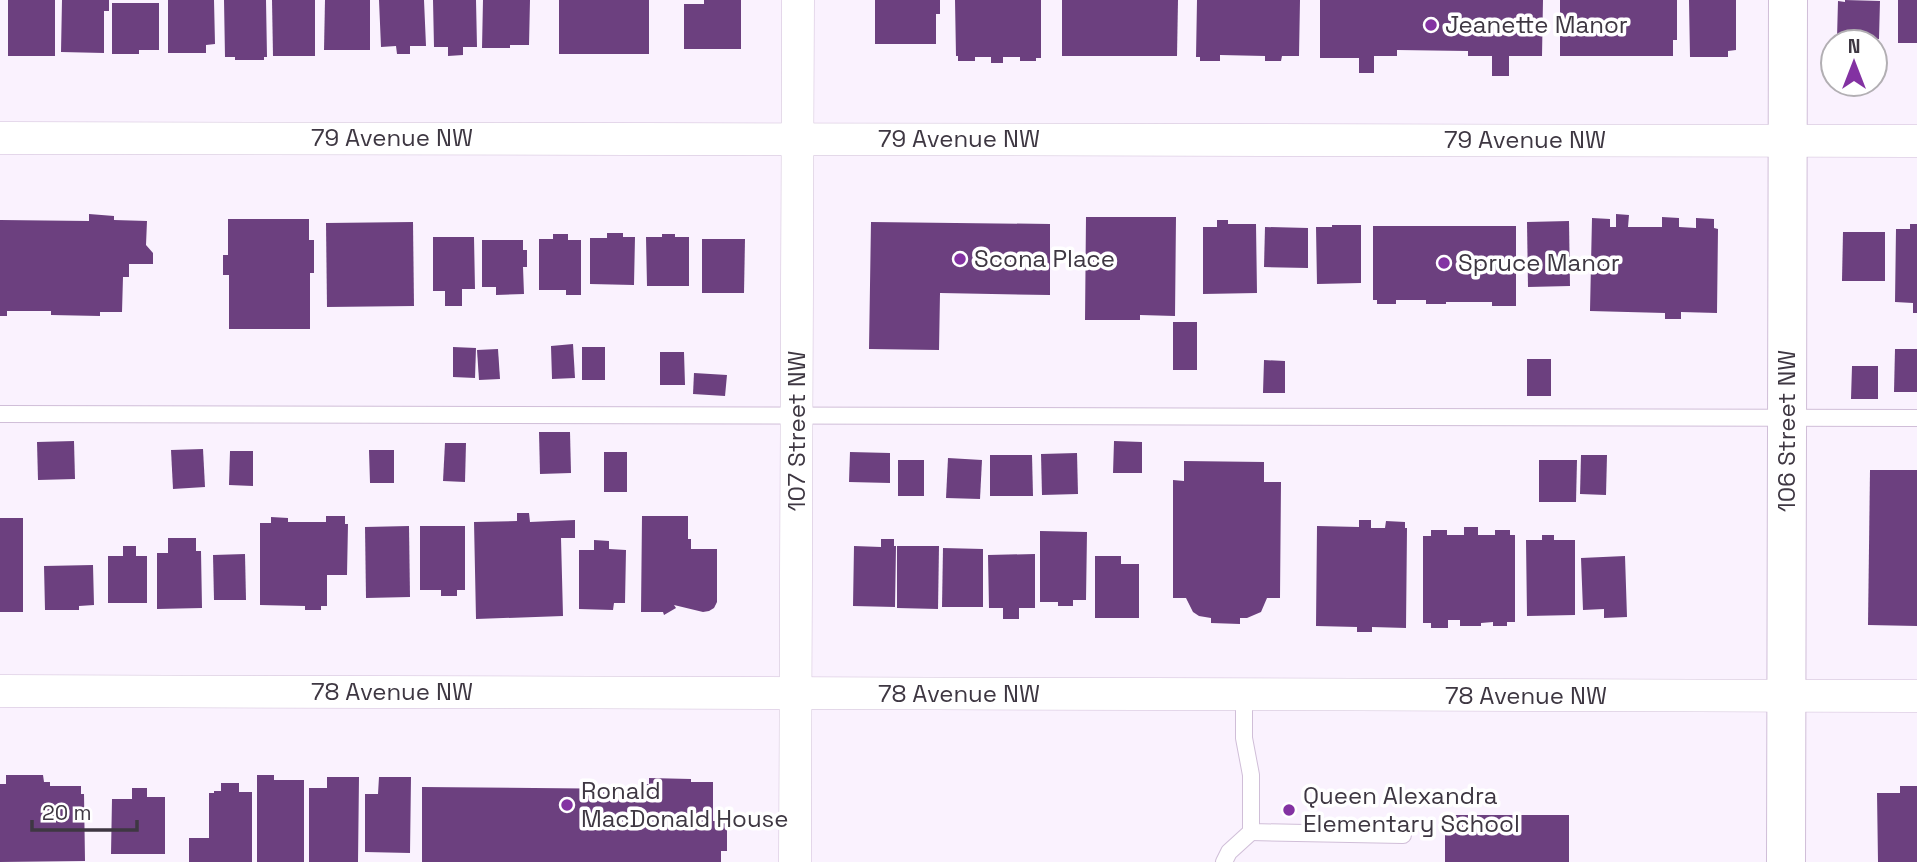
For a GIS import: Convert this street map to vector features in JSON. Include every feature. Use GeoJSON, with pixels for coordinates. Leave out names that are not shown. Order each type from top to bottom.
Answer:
{"type":"FeatureCollection","features":[{"type":"Feature","properties":{"kind":"street","name":"107 Street NW"},"geometry":{"type":"LineString","coordinates":[[796,862],[797,0]]}},
{"type":"Feature","properties":{"kind":"street","name":"106 Street NW"},"geometry":{"type":"LineString","coordinates":[[1786,862],[1788,0]]}},
{"type":"Feature","properties":{"kind":"street","name":"79 Avenue NW"},"geometry":{"type":"LineString","coordinates":[[0,138],[1917,141]]}},
{"type":"Feature","properties":{"kind":"street","name":"78 Avenue NW"},"geometry":{"type":"LineString","coordinates":[[0,691],[1917,696]]}},
{"type":"Feature","properties":{"kind":"lane"},"geometry":{"type":"LineString","coordinates":[[0,414],[1917,418]]}},
{"type":"Feature","properties":{"kind":"lane"},"geometry":{"type":"LineString","coordinates":[[1244,695],[1244,738],[1251,775],[1251,832]]}},
{"type":"Feature","properties":{"kind":"lane"},"geometry":{"type":"LineString","coordinates":[[1224,862],[1229,852],[1251,832],[1403,835]]}},
{"type":"Feature","properties":{"kind":"building"},"geometry":{"type":"Polygon","coordinates":[[[8,0],[55,0],[55,56],[8,56],[8,0]]]}},
{"type":"Feature","properties":{"kind":"building"},"geometry":{"type":"Polygon","coordinates":[[[62,0],[109,0],[109,11],[104,11],[104,53],[61,52],[62,0]]]}},
{"type":"Feature","properties":{"kind":"building"},"geometry":{"type":"Polygon","coordinates":[[[168,0],[214,0],[215,44],[206,45],[206,53],[168,53],[168,0]]]}},
{"type":"Feature","properties":{"kind":"building"},"geometry":{"type":"Polygon","coordinates":[[[224,0],[266,0],[267,57],[264,57],[264,60],[235,60],[235,57],[225,57],[224,0]]]}},
{"type":"Feature","properties":{"kind":"building"},"geometry":{"type":"Polygon","coordinates":[[[272,0],[315,0],[315,56],[273,56],[272,0]]]}},
{"type":"Feature","properties":{"kind":"building"},"geometry":{"type":"Polygon","coordinates":[[[325,0],[370,0],[370,50],[324,50],[325,0]]]}},
{"type":"Feature","properties":{"kind":"building"},"geometry":{"type":"Polygon","coordinates":[[[379,0],[424,0],[426,46],[410,46],[410,54],[397,54],[396,46],[381,47],[379,0]]]}},
{"type":"Feature","properties":{"kind":"building"},"geometry":{"type":"Polygon","coordinates":[[[433,0],[476,0],[477,47],[463,47],[463,55],[448,56],[448,47],[434,47],[433,0]]]}},
{"type":"Feature","properties":{"kind":"building"},"geometry":{"type":"Polygon","coordinates":[[[483,0],[530,0],[529,45],[482,48],[483,0]]]}},
{"type":"Feature","properties":{"kind":"building"},"geometry":{"type":"Polygon","coordinates":[[[559,0],[649,0],[649,54],[559,54],[559,0]]]}},
{"type":"Feature","properties":{"kind":"building"},"geometry":{"type":"Polygon","coordinates":[[[704,0],[741,0],[741,49],[684,49],[684,4],[704,4],[704,0]]]}},
{"type":"Feature","properties":{"kind":"building"},"geometry":{"type":"Polygon","coordinates":[[[875,0],[940,0],[940,14],[936,14],[936,44],[875,44],[875,0]]]}},
{"type":"Feature","properties":{"kind":"building"},"geometry":{"type":"Polygon","coordinates":[[[955,0],[1041,0],[1041,58],[1036,58],[1036,61],[1020,61],[1020,57],[1003,57],[1003,63],[991,63],[991,57],[958,61],[955,0]]]}},
{"type":"Feature","properties":{"kind":"building"},"geometry":{"type":"Polygon","coordinates":[[[1062,0],[1178,0],[1177,56],[1062,56],[1062,0]]]}},
{"type":"Feature","properties":{"kind":"building"},"geometry":{"type":"Polygon","coordinates":[[[1197,0],[1300,0],[1299,56],[1282,56],[1281,61],[1265,61],[1265,56],[1220,55],[1220,61],[1200,61],[1200,57],[1196,57],[1197,0]]]}},
{"type":"Feature","properties":{"kind":"building","name":"Jeanette Manor"},"geometry":{"type":"Polygon","coordinates":[[[1320,0],[1543,0],[1542,56],[1509,56],[1509,76],[1492,76],[1492,56],[1468,56],[1468,51],[1397,50],[1397,56],[1374,56],[1374,73],[1359,73],[1359,58],[1320,58],[1320,0]]]}},
{"type":"Feature","properties":{"kind":"building"},"geometry":{"type":"Polygon","coordinates":[[[1560,0],[1677,0],[1677,40],[1673,40],[1673,56],[1560,56],[1560,0]]]}},
{"type":"Feature","properties":{"kind":"building"},"geometry":{"type":"Polygon","coordinates":[[[1689,0],[1736,0],[1736,50],[1728,51],[1728,57],[1690,57],[1689,0]]]}},
{"type":"Feature","properties":{"kind":"building"},"geometry":{"type":"Polygon","coordinates":[[[1898,0],[1917,0],[1917,43],[1898,43],[1898,0]]]}},
{"type":"Feature","properties":{"kind":"building"},"geometry":{"type":"Polygon","coordinates":[[[1838,1],[1880,1],[1879,28],[1837,28],[1838,1]]]}},
{"type":"Feature","properties":{"kind":"building"},"geometry":{"type":"Polygon","coordinates":[[[112,3],[159,3],[159,50],[139,50],[139,54],[112,54],[112,3]]]}},
{"type":"Feature","properties":{"kind":"building"},"geometry":{"type":"Polygon","coordinates":[[[89,214],[114,216],[114,220],[147,221],[146,245],[153,253],[153,264],[129,264],[129,277],[123,277],[122,312],[100,312],[100,316],[51,315],[51,311],[7,311],[7,316],[0,316],[0,220],[89,221],[89,214]]]}},
{"type":"Feature","properties":{"kind":"building"},"geometry":{"type":"Polygon","coordinates":[[[1616,214],[1629,215],[1628,227],[1662,227],[1662,217],[1679,218],[1679,227],[1696,228],[1696,218],[1714,219],[1714,228],[1718,229],[1717,313],[1681,312],[1681,319],[1665,319],[1665,313],[1590,311],[1592,218],[1610,219],[1610,227],[1616,227],[1616,214]]]}},
{"type":"Feature","properties":{"kind":"building"},"geometry":{"type":"Polygon","coordinates":[[[1086,217],[1176,217],[1175,316],[1140,315],[1140,320],[1085,320],[1086,217]]]}},
{"type":"Feature","properties":{"kind":"building"},"geometry":{"type":"Polygon","coordinates":[[[228,219],[309,219],[309,240],[314,240],[314,273],[310,273],[310,329],[229,329],[229,275],[223,275],[223,255],[228,255],[228,219]]]}},
{"type":"Feature","properties":{"kind":"building"},"geometry":{"type":"Polygon","coordinates":[[[1217,220],[1228,220],[1228,224],[1256,224],[1257,293],[1203,294],[1203,227],[1217,227],[1217,220]]]}},
{"type":"Feature","properties":{"kind":"building"},"geometry":{"type":"Polygon","coordinates":[[[1569,221],[1570,286],[1528,287],[1527,222],[1569,221]]]}},
{"type":"Feature","properties":{"kind":"building"},"geometry":{"type":"Polygon","coordinates":[[[413,222],[414,306],[327,307],[326,223],[413,222]]]}},
{"type":"Feature","properties":{"kind":"building","name":"Scona Place"},"geometry":{"type":"Polygon","coordinates":[[[871,222],[1050,224],[1050,295],[940,293],[939,350],[869,349],[871,222]]]}},
{"type":"Feature","properties":{"kind":"building"},"geometry":{"type":"Polygon","coordinates":[[[1910,224],[1917,224],[1917,313],[1913,313],[1913,303],[1895,302],[1896,229],[1910,229],[1910,224]]]}},
{"type":"Feature","properties":{"kind":"building"},"geometry":{"type":"Polygon","coordinates":[[[1361,225],[1361,283],[1317,284],[1316,227],[1361,225]]]}},
{"type":"Feature","properties":{"kind":"building","name":"Spruce Manor"},"geometry":{"type":"Polygon","coordinates":[[[1373,226],[1516,226],[1516,306],[1492,306],[1492,302],[1426,304],[1426,300],[1396,300],[1396,304],[1377,304],[1377,300],[1373,300],[1373,226]]]}},
{"type":"Feature","properties":{"kind":"building"},"geometry":{"type":"Polygon","coordinates":[[[1265,227],[1308,228],[1308,268],[1264,267],[1265,227]]]}},
{"type":"Feature","properties":{"kind":"building"},"geometry":{"type":"Polygon","coordinates":[[[1843,232],[1885,232],[1885,281],[1842,281],[1843,232]]]}},
{"type":"Feature","properties":{"kind":"building"},"geometry":{"type":"Polygon","coordinates":[[[607,233],[623,233],[623,237],[635,237],[634,285],[590,284],[590,238],[607,238],[607,233]]]}},
{"type":"Feature","properties":{"kind":"building"},"geometry":{"type":"Polygon","coordinates":[[[553,234],[568,234],[568,240],[581,240],[581,295],[566,295],[566,290],[539,290],[539,239],[553,239],[553,234]]]}},
{"type":"Feature","properties":{"kind":"building"},"geometry":{"type":"Polygon","coordinates":[[[662,234],[689,237],[689,286],[647,286],[646,237],[662,237],[662,234]]]}},
{"type":"Feature","properties":{"kind":"building"},"geometry":{"type":"Polygon","coordinates":[[[433,237],[474,237],[475,289],[462,289],[462,306],[445,306],[445,291],[433,291],[433,237]]]}},
{"type":"Feature","properties":{"kind":"building"},"geometry":{"type":"Polygon","coordinates":[[[702,239],[745,239],[744,293],[702,293],[702,239]]]}},
{"type":"Feature","properties":{"kind":"building"},"geometry":{"type":"Polygon","coordinates":[[[482,240],[523,240],[523,250],[527,250],[527,267],[523,267],[524,294],[496,295],[496,287],[482,287],[482,240]]]}},
{"type":"Feature","properties":{"kind":"building"},"geometry":{"type":"Polygon","coordinates":[[[1173,322],[1197,322],[1197,370],[1173,370],[1173,322]]]}},
{"type":"Feature","properties":{"kind":"building"},"geometry":{"type":"Polygon","coordinates":[[[573,344],[575,378],[552,379],[551,346],[573,344]]]}},
{"type":"Feature","properties":{"kind":"building"},"geometry":{"type":"Polygon","coordinates":[[[453,347],[476,348],[475,378],[453,377],[453,347]]]}},
{"type":"Feature","properties":{"kind":"building"},"geometry":{"type":"Polygon","coordinates":[[[582,347],[605,347],[605,380],[582,380],[582,347]]]}},
{"type":"Feature","properties":{"kind":"building"},"geometry":{"type":"Polygon","coordinates":[[[498,349],[500,379],[479,380],[477,350],[498,349]]]}},
{"type":"Feature","properties":{"kind":"building"},"geometry":{"type":"Polygon","coordinates":[[[1895,349],[1917,349],[1917,392],[1894,392],[1895,349]]]}},
{"type":"Feature","properties":{"kind":"building"},"geometry":{"type":"Polygon","coordinates":[[[660,352],[684,352],[685,385],[660,385],[660,352]]]}},
{"type":"Feature","properties":{"kind":"building"},"geometry":{"type":"Polygon","coordinates":[[[1527,359],[1551,359],[1551,396],[1527,396],[1527,359]]]}},
{"type":"Feature","properties":{"kind":"building"},"geometry":{"type":"Polygon","coordinates":[[[1264,360],[1285,361],[1285,393],[1263,393],[1264,360]]]}},
{"type":"Feature","properties":{"kind":"building"},"geometry":{"type":"Polygon","coordinates":[[[1852,366],[1878,366],[1878,399],[1851,399],[1852,366]]]}},
{"type":"Feature","properties":{"kind":"building"},"geometry":{"type":"Polygon","coordinates":[[[694,373],[727,375],[725,396],[693,394],[694,373]]]}},
{"type":"Feature","properties":{"kind":"building"},"geometry":{"type":"Polygon","coordinates":[[[539,432],[570,432],[571,473],[540,474],[539,432]]]}},
{"type":"Feature","properties":{"kind":"building"},"geometry":{"type":"Polygon","coordinates":[[[74,441],[75,479],[38,480],[37,442],[74,441]]]}},
{"type":"Feature","properties":{"kind":"building"},"geometry":{"type":"Polygon","coordinates":[[[1114,441],[1142,442],[1142,473],[1113,473],[1114,441]]]}},
{"type":"Feature","properties":{"kind":"building"},"geometry":{"type":"Polygon","coordinates":[[[445,443],[466,443],[465,482],[443,481],[445,443]]]}},
{"type":"Feature","properties":{"kind":"building"},"geometry":{"type":"Polygon","coordinates":[[[203,449],[205,487],[173,489],[171,450],[203,449]]]}},
{"type":"Feature","properties":{"kind":"building"},"geometry":{"type":"Polygon","coordinates":[[[369,450],[394,450],[394,483],[370,483],[369,450]]]}},
{"type":"Feature","properties":{"kind":"building"},"geometry":{"type":"Polygon","coordinates":[[[230,451],[253,451],[253,486],[229,485],[230,451]]]}},
{"type":"Feature","properties":{"kind":"building"},"geometry":{"type":"Polygon","coordinates":[[[604,452],[627,452],[627,492],[604,492],[604,452]]]}},
{"type":"Feature","properties":{"kind":"building"},"geometry":{"type":"Polygon","coordinates":[[[850,452],[890,453],[890,483],[849,482],[850,452]]]}},
{"type":"Feature","properties":{"kind":"building"},"geometry":{"type":"Polygon","coordinates":[[[1077,453],[1078,494],[1042,495],[1041,454],[1077,453]]]}},
{"type":"Feature","properties":{"kind":"building"},"geometry":{"type":"Polygon","coordinates":[[[990,455],[1032,455],[1033,496],[990,496],[990,455]]]}},
{"type":"Feature","properties":{"kind":"building"},"geometry":{"type":"Polygon","coordinates":[[[1581,455],[1607,455],[1606,495],[1580,494],[1581,455]]]}},
{"type":"Feature","properties":{"kind":"building"},"geometry":{"type":"Polygon","coordinates":[[[948,458],[982,460],[980,499],[946,498],[948,458]]]}},
{"type":"Feature","properties":{"kind":"building"},"geometry":{"type":"Polygon","coordinates":[[[898,460],[924,460],[924,496],[898,496],[898,460]]]}},
{"type":"Feature","properties":{"kind":"building"},"geometry":{"type":"Polygon","coordinates":[[[1539,460],[1577,460],[1576,502],[1539,502],[1539,460]]]}},
{"type":"Feature","properties":{"kind":"building"},"geometry":{"type":"Polygon","coordinates":[[[1184,461],[1264,462],[1264,482],[1281,482],[1280,598],[1267,598],[1261,612],[1240,618],[1240,624],[1211,623],[1211,618],[1193,612],[1186,598],[1173,598],[1173,480],[1184,481],[1184,461]]]}},
{"type":"Feature","properties":{"kind":"building"},"geometry":{"type":"Polygon","coordinates":[[[1870,470],[1917,470],[1917,626],[1868,625],[1870,470]]]}},
{"type":"Feature","properties":{"kind":"building"},"geometry":{"type":"Polygon","coordinates":[[[517,513],[529,513],[530,522],[575,520],[575,538],[561,538],[563,616],[476,619],[474,522],[517,521],[517,513]]]}},
{"type":"Feature","properties":{"kind":"building"},"geometry":{"type":"Polygon","coordinates":[[[326,516],[345,516],[345,524],[348,524],[347,575],[327,575],[327,606],[321,606],[321,610],[305,610],[305,606],[260,605],[260,523],[271,523],[271,517],[288,518],[288,522],[326,522],[326,516]]]}},
{"type":"Feature","properties":{"kind":"building"},"geometry":{"type":"Polygon","coordinates":[[[642,516],[688,516],[691,549],[717,549],[717,602],[714,608],[703,612],[674,605],[676,608],[664,615],[663,612],[641,612],[642,516]]]}},
{"type":"Feature","properties":{"kind":"building"},"geometry":{"type":"Polygon","coordinates":[[[0,518],[23,518],[23,612],[0,612],[0,518]]]}},
{"type":"Feature","properties":{"kind":"building"},"geometry":{"type":"Polygon","coordinates":[[[1359,520],[1371,520],[1371,528],[1385,528],[1386,521],[1405,522],[1406,628],[1372,627],[1372,632],[1357,632],[1357,627],[1316,626],[1317,526],[1359,527],[1359,520]]]}},
{"type":"Feature","properties":{"kind":"building"},"geometry":{"type":"Polygon","coordinates":[[[409,526],[410,597],[366,598],[365,527],[409,526]]]}},
{"type":"Feature","properties":{"kind":"building"},"geometry":{"type":"Polygon","coordinates":[[[420,526],[465,526],[465,590],[457,590],[457,596],[441,596],[441,590],[420,590],[420,526]]]}},
{"type":"Feature","properties":{"kind":"building"},"geometry":{"type":"Polygon","coordinates":[[[1464,527],[1478,527],[1478,535],[1495,535],[1495,530],[1510,530],[1510,535],[1515,535],[1515,622],[1507,622],[1507,626],[1493,626],[1493,622],[1481,623],[1481,626],[1460,626],[1460,620],[1448,620],[1448,628],[1431,628],[1431,623],[1423,623],[1423,536],[1431,536],[1431,530],[1447,530],[1447,535],[1464,535],[1464,527]]]}},
{"type":"Feature","properties":{"kind":"building"},"geometry":{"type":"Polygon","coordinates":[[[1040,531],[1087,532],[1086,600],[1073,600],[1073,606],[1058,606],[1058,602],[1040,602],[1040,531]]]}},
{"type":"Feature","properties":{"kind":"building"},"geometry":{"type":"Polygon","coordinates":[[[1542,535],[1554,535],[1554,540],[1575,540],[1575,615],[1527,616],[1526,540],[1542,540],[1542,535]]]}},
{"type":"Feature","properties":{"kind":"building"},"geometry":{"type":"Polygon","coordinates":[[[168,538],[196,538],[196,551],[201,551],[202,608],[157,609],[157,553],[168,553],[168,538]]]}},
{"type":"Feature","properties":{"kind":"building"},"geometry":{"type":"Polygon","coordinates":[[[881,539],[894,539],[896,546],[895,607],[853,606],[854,546],[881,547],[881,539]]]}},
{"type":"Feature","properties":{"kind":"building"},"geometry":{"type":"Polygon","coordinates":[[[594,540],[609,541],[609,549],[626,550],[625,603],[614,603],[613,610],[579,609],[579,550],[594,550],[594,540]]]}},
{"type":"Feature","properties":{"kind":"building"},"geometry":{"type":"Polygon","coordinates":[[[123,546],[136,546],[136,556],[147,556],[147,603],[108,603],[108,556],[123,556],[123,546]]]}},
{"type":"Feature","properties":{"kind":"building"},"geometry":{"type":"Polygon","coordinates":[[[897,546],[939,546],[938,609],[897,608],[897,546]]]}},
{"type":"Feature","properties":{"kind":"building"},"geometry":{"type":"Polygon","coordinates":[[[943,548],[983,549],[983,607],[942,607],[943,548]]]}},
{"type":"Feature","properties":{"kind":"building"},"geometry":{"type":"Polygon","coordinates":[[[245,554],[246,600],[214,600],[213,555],[245,554]]]}},
{"type":"Feature","properties":{"kind":"building"},"geometry":{"type":"Polygon","coordinates":[[[1035,554],[1035,608],[1019,608],[1019,619],[1003,619],[1003,608],[989,608],[988,555],[1035,554]]]}},
{"type":"Feature","properties":{"kind":"building"},"geometry":{"type":"Polygon","coordinates":[[[1095,556],[1121,556],[1121,564],[1139,564],[1139,618],[1095,618],[1095,556]]]}},
{"type":"Feature","properties":{"kind":"building"},"geometry":{"type":"Polygon","coordinates":[[[1625,556],[1627,617],[1604,618],[1604,609],[1583,610],[1581,558],[1625,556]]]}},
{"type":"Feature","properties":{"kind":"building"},"geometry":{"type":"Polygon","coordinates":[[[93,565],[94,605],[79,606],[79,610],[45,610],[44,566],[93,565]]]}},
{"type":"Feature","properties":{"kind":"building"},"geometry":{"type":"Polygon","coordinates":[[[6,775],[43,775],[44,782],[50,782],[50,786],[81,786],[81,794],[84,794],[85,861],[0,862],[0,784],[6,784],[6,775]]]}},
{"type":"Feature","properties":{"kind":"building"},"geometry":{"type":"Polygon","coordinates":[[[257,775],[274,775],[274,780],[304,780],[304,862],[257,862],[257,775]]]}},
{"type":"Feature","properties":{"kind":"building"},"geometry":{"type":"Polygon","coordinates":[[[327,777],[359,777],[358,862],[309,862],[309,788],[327,788],[327,777]]]}},
{"type":"Feature","properties":{"kind":"building"},"geometry":{"type":"Polygon","coordinates":[[[379,777],[411,777],[410,853],[365,852],[365,794],[378,794],[379,777]]]}},
{"type":"Feature","properties":{"kind":"building","name":"Ronald MacDonald House"},"geometry":{"type":"Polygon","coordinates":[[[649,778],[713,782],[713,821],[727,821],[727,851],[721,851],[721,862],[422,862],[422,787],[638,789],[638,784],[649,784],[649,778]]]}},
{"type":"Feature","properties":{"kind":"building"},"geometry":{"type":"Polygon","coordinates":[[[221,783],[239,783],[239,792],[252,792],[252,862],[189,862],[189,838],[209,838],[209,793],[221,791],[221,783]]]}},
{"type":"Feature","properties":{"kind":"building"},"geometry":{"type":"Polygon","coordinates":[[[1900,786],[1917,786],[1917,862],[1878,862],[1877,793],[1900,793],[1900,786]]]}},
{"type":"Feature","properties":{"kind":"building"},"geometry":{"type":"Polygon","coordinates":[[[132,788],[147,788],[147,797],[165,797],[165,854],[111,854],[112,799],[132,799],[132,788]]]}},
{"type":"Feature","properties":{"kind":"building"},"geometry":{"type":"Polygon","coordinates":[[[1445,815],[1569,815],[1569,862],[1445,862],[1445,815]]]}},
{"type":"Feature","properties":{"kind":"place","name":"Jeanette Manor"},"geometry":{"type":"Point","coordinates":[1431,25]}},
{"type":"Feature","properties":{"kind":"place","name":"Scona Place"},"geometry":{"type":"Point","coordinates":[960,259]}},
{"type":"Feature","properties":{"kind":"place","name":"Spruce Manor"},"geometry":{"type":"Point","coordinates":[1444,263]}},
{"type":"Feature","properties":{"kind":"place","name":"Ronald MacDonald House"},"geometry":{"type":"Point","coordinates":[567,805]}},
{"type":"Feature","properties":{"kind":"place","name":"Queen Alexandra Elementary School"},"geometry":{"type":"Point","coordinates":[1289,810]}}]}
